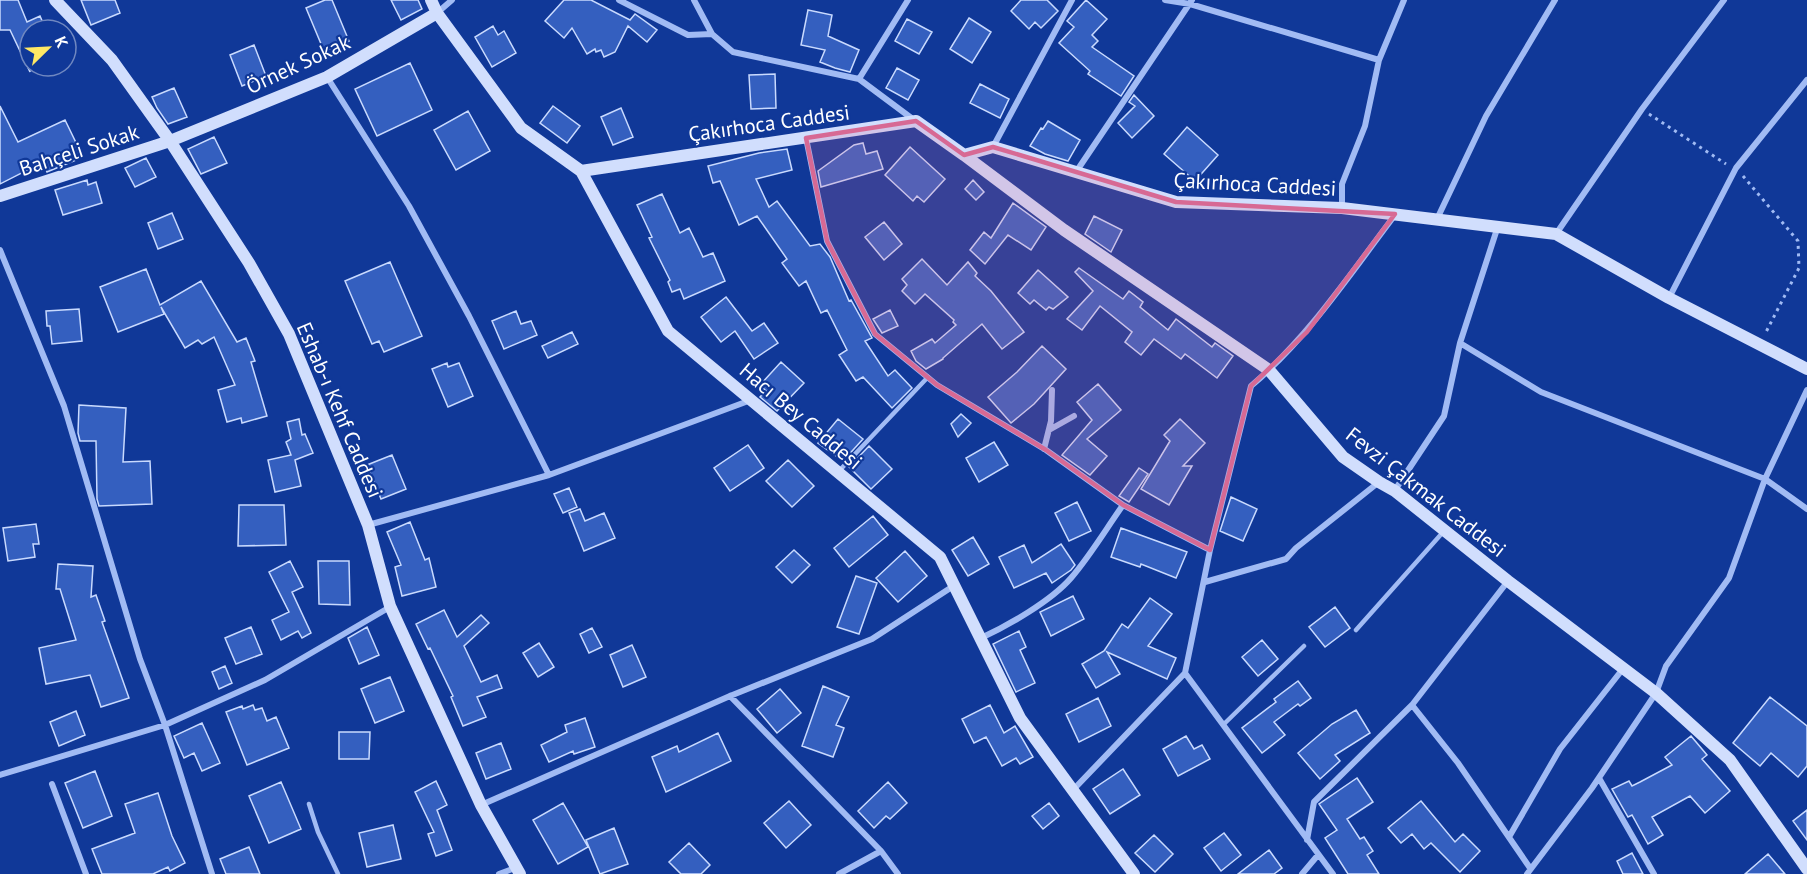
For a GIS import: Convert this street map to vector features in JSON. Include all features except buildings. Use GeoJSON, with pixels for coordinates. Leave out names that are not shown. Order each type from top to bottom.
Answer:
{"type":"FeatureCollection","features":[{"type":"Feature","properties":{"kind":"street","name":"Eshab-ı Kehf Caddesi"},"geometry":{"type":"LineString","coordinates":[[55,0],[112,60],[170,141],[249,263],[289,334],[368,525],[390,606],[481,805],[517,871]]}},
{"type":"Feature","properties":{"kind":"street","name":"Hacı Bey Caddesi"},"geometry":{"type":"LineString","coordinates":[[430,0],[437,13],[521,128],[581,171],[668,331],[940,557],[1020,718],[1134,874]]}},
{"type":"Feature","properties":{"kind":"street"},"geometry":{"type":"LineString","coordinates":[[437,13],[452,0]]}},
{"type":"Feature","properties":{"kind":"street"},"geometry":{"type":"LineString","coordinates":[[620,0],[687,35],[712,34]]}},
{"type":"Feature","properties":{"kind":"street"},"geometry":{"type":"LineString","coordinates":[[694,0],[712,34],[733,52],[859,79],[964,154],[993,147],[1072,0]]}},
{"type":"Feature","properties":{"kind":"street"},"geometry":{"type":"LineString","coordinates":[[859,79],[908,0]]}},
{"type":"Feature","properties":{"kind":"street"},"geometry":{"type":"LineString","coordinates":[[1165,0],[1191,2],[1379,60]]}},
{"type":"Feature","properties":{"kind":"street"},"geometry":{"type":"LineString","coordinates":[[1342,208],[1342,184],[1365,126],[1379,60],[1404,0]]}},
{"type":"Feature","properties":{"kind":"street"},"geometry":{"type":"LineString","coordinates":[[1437,220],[1486,116],[1555,0]]}},
{"type":"Feature","properties":{"kind":"street"},"geometry":{"type":"LineString","coordinates":[[1557,234],[1642,109],[1724,0]]}},
{"type":"Feature","properties":{"kind":"street"},"geometry":{"type":"LineString","coordinates":[[1076,172],[1191,2]]}},
{"type":"Feature","properties":{"kind":"street","name":"Örnek Sokak"},"geometry":{"type":"LineString","coordinates":[[170,141],[327,77],[437,13]]}},
{"type":"Feature","properties":{"kind":"street"},"geometry":{"type":"LineString","coordinates":[[327,77],[409,206],[469,316],[549,475]]}},
{"type":"Feature","properties":{"kind":"street"},"geometry":{"type":"LineString","coordinates":[[1669,298],[1736,168],[1807,80]]}},
{"type":"Feature","properties":{"kind":"street","name":"Çakırhoca Caddesi"},"geometry":{"type":"LineString","coordinates":[[581,171],[916,121]]}},
{"type":"Feature","properties":{"kind":"street"},"geometry":{"type":"LineString","coordinates":[[806,138],[827,241],[875,334],[937,385],[1044,449],[1123,505],[1210,550]]}},
{"type":"Feature","properties":{"kind":"street","name":"Bahçeli Sokak"},"geometry":{"type":"LineString","coordinates":[[0,196],[170,141]]}},
{"type":"Feature","properties":{"kind":"street","name":"Çakırhoca Caddesi"},"geometry":{"type":"LineString","coordinates":[[993,147],[1176,202],[1342,208],[1557,234],[1669,298],[1807,369]]}},
{"type":"Feature","properties":{"kind":"street","name":"Fevzi Çakmak Caddesi"},"geometry":{"type":"LineString","coordinates":[[964,154],[1064,230],[1269,370],[1343,457],[1379,483],[1395,491],[1622,670],[1656,693],[1730,760],[1807,869]]}},
{"type":"Feature","properties":{"kind":"street"},"geometry":{"type":"LineString","coordinates":[[1073,790],[1185,673],[1210,550],[1251,386],[1307,332],[1395,214]]}},
{"type":"Feature","properties":{"kind":"street"},"geometry":{"type":"LineString","coordinates":[[1395,491],[1444,416],[1460,343],[1498,226]]}},
{"type":"Feature","properties":{"kind":"street"},"geometry":{"type":"LineString","coordinates":[[0,250],[64,406],[140,659],[165,725],[212,874]]}},
{"type":"Feature","properties":{"kind":"street"},"geometry":{"type":"LineString","coordinates":[[1460,343],[1541,392],[1765,479],[1807,509]]}},
{"type":"Feature","properties":{"kind":"street"},"geometry":{"type":"LineString","coordinates":[[1044,449],[1051,422],[1052,390]]}},
{"type":"Feature","properties":{"kind":"street"},"geometry":{"type":"LineString","coordinates":[[1412,705],[1458,763],[1509,837],[1529,871],[1599,778],[1656,693],[1666,666],[1729,578],[1765,479],[1807,390]]}},
{"type":"Feature","properties":{"kind":"street"},"geometry":{"type":"LineString","coordinates":[[368,525],[549,475],[751,400]]}},
{"type":"Feature","properties":{"kind":"street"},"geometry":{"type":"LineString","coordinates":[[1049,430],[1074,416]]}},
{"type":"Feature","properties":{"kind":"street"},"geometry":{"type":"LineString","coordinates":[[1205,582],[1286,560],[1296,548],[1379,483]]}},
{"type":"Feature","properties":{"kind":"street"},"geometry":{"type":"LineString","coordinates":[[981,638],[999,630],[1038,605],[1070,579],[1123,505]]}},
{"type":"Feature","properties":{"kind":"street"},"geometry":{"type":"LineString","coordinates":[[1307,840],[1314,802],[1412,705],[1508,581]]}},
{"type":"Feature","properties":{"kind":"street"},"geometry":{"type":"LineString","coordinates":[[481,805],[730,696],[872,639],[955,585]]}},
{"type":"Feature","properties":{"kind":"street"},"geometry":{"type":"LineString","coordinates":[[0,775],[165,725],[265,680],[390,606]]}},
{"type":"Feature","properties":{"kind":"street"},"geometry":{"type":"LineString","coordinates":[[1509,837],[1560,749],[1622,670]]}},
{"type":"Feature","properties":{"kind":"street"},"geometry":{"type":"LineString","coordinates":[[1185,673],[1333,874]]}},
{"type":"Feature","properties":{"kind":"street"},"geometry":{"type":"LineString","coordinates":[[730,696],[881,851],[898,874]]}},
{"type":"Feature","properties":{"kind":"street"},"geometry":{"type":"LineString","coordinates":[[1599,778],[1654,874]]}},
{"type":"Feature","properties":{"kind":"street"},"geometry":{"type":"LineString","coordinates":[[52,784],[86,874]]}},
{"type":"Feature","properties":{"kind":"street"},"geometry":{"type":"LineString","coordinates":[[838,874],[881,851]]}},
{"type":"Feature","properties":{"kind":"street"},"geometry":{"type":"LineString","coordinates":[[1302,874],[1318,855]]}},
{"type":"Feature","properties":{"kind":"street"},"geometry":{"type":"LineString","coordinates":[[499,874],[517,871]]}},
{"type":"Feature","properties":{"kind":"lane"},"geometry":{"type":"LineString","coordinates":[[838,472],[928,377]]}},
{"type":"Feature","properties":{"kind":"lane"},"geometry":{"type":"LineString","coordinates":[[1356,630],[1444,530]]}},
{"type":"Feature","properties":{"kind":"lane"},"geometry":{"type":"LineString","coordinates":[[1223,725],[1304,646]]}},
{"type":"Feature","properties":{"kind":"lane"},"geometry":{"type":"LineString","coordinates":[[309,804],[318,832],[338,874]]}},
{"type":"Feature","properties":{"kind":"path"},"geometry":{"type":"LineString","coordinates":[[1642,109],[1719,160],[1736,168],[1798,241],[1799,268],[1760,345]]}},
{"type":"Feature","properties":{"kind":"highlighted area"},"geometry":{"type":"Polygon","coordinates":[[[916,121],[964,155],[993,147],[1176,202],[1395,214],[1307,332],[1251,386],[1210,550],[1123,505],[1046,450],[937,385],[875,334],[827,241],[806,138],[916,121]]]}}]}
